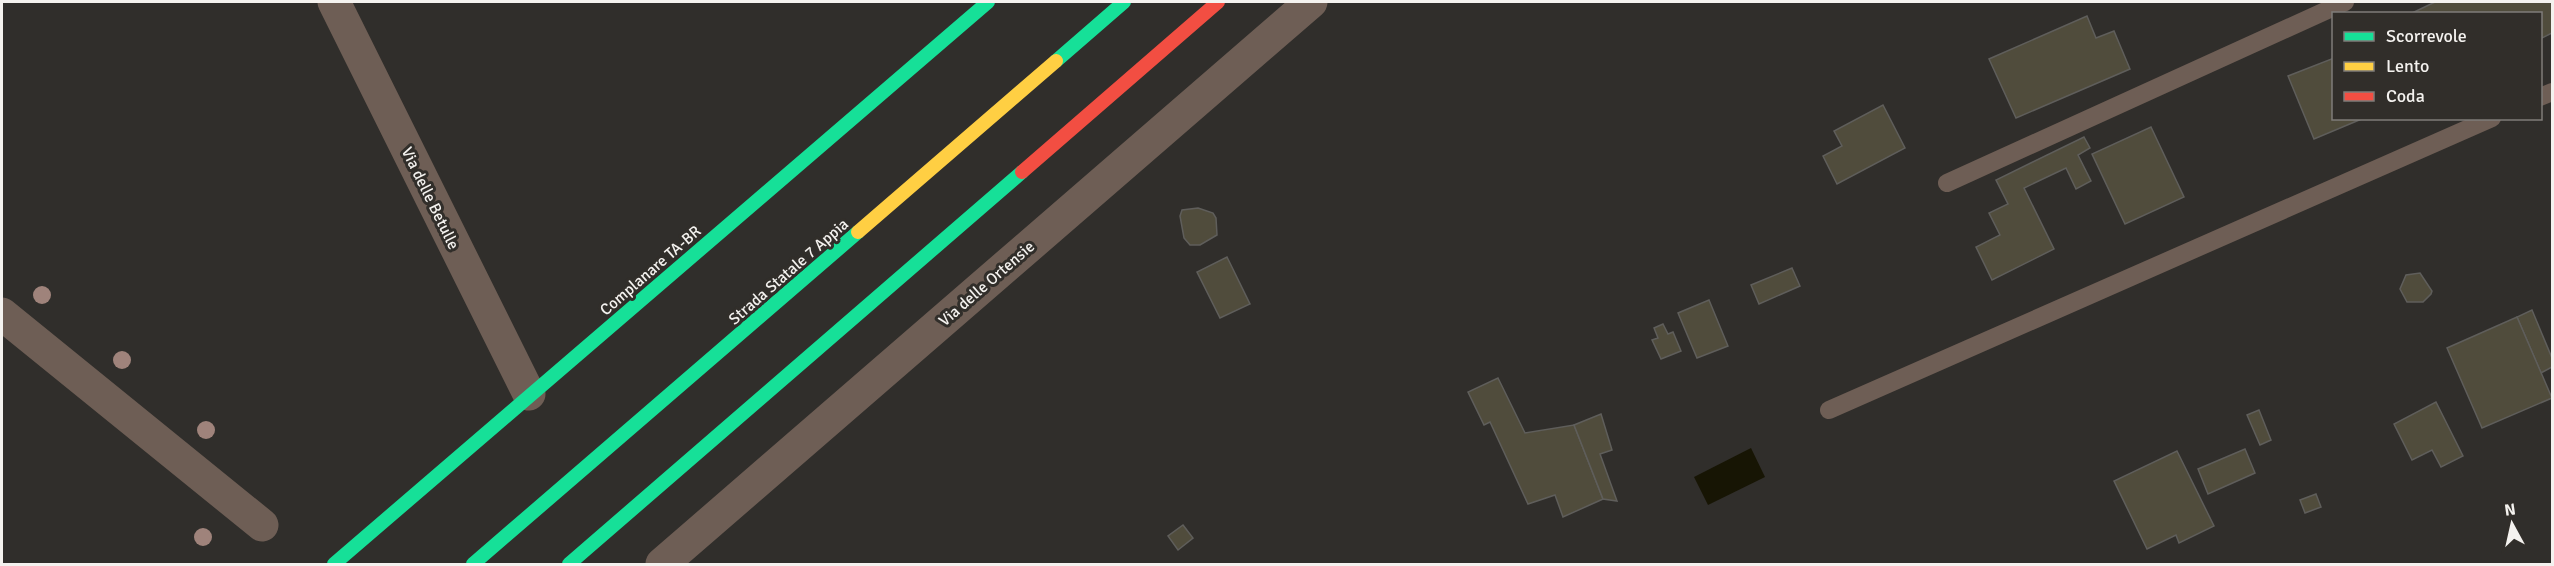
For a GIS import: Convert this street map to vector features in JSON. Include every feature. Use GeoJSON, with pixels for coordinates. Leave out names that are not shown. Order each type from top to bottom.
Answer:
{"type":"FeatureCollection","features":[{"type":"Feature","properties":{"kind":"main road","name":"Complanare TA-BR"},"geometry":{"type":"LineString","coordinates":[[334,564],[529,394],[988,2]]}},
{"type":"Feature","properties":{"kind":"main road","name":"Strada Statale 7 Appia"},"geometry":{"type":"LineString","coordinates":[[473,564],[1124,2]]}},
{"type":"Feature","properties":{"kind":"main road"},"geometry":{"type":"LineString","coordinates":[[569,564],[1218,2]]}},
{"type":"Feature","properties":{"kind":"street","name":"Via delle Betulle"},"geometry":{"type":"LineString","coordinates":[[334,2],[529,394]]}},
{"type":"Feature","properties":{"kind":"street","name":"Via delle Ortensie"},"geometry":{"type":"LineString","coordinates":[[662,564],[1311,2]]}},
{"type":"Feature","properties":{"kind":"street"},"geometry":{"type":"LineString","coordinates":[[2,314],[262,525]]}},
{"type":"Feature","properties":{"kind":"lane"},"geometry":{"type":"LineString","coordinates":[[1947,183],[2345,2]]}},
{"type":"Feature","properties":{"kind":"lane"},"geometry":{"type":"LineString","coordinates":[[1829,410],[2487,120]]}},
{"type":"Feature","properties":{"kind":"shaded area"},"geometry":{"type":"Polygon","coordinates":[[[1751,448],[1765,477],[1708,505],[1694,477],[1751,448]]]}},
{"type":"Feature","properties":{"kind":"building"},"geometry":{"type":"Polygon","coordinates":[[[2435,2],[2552,2],[2552,33],[2542,38],[2542,12],[2414,12],[2435,2]]]}},
{"type":"Feature","properties":{"kind":"building"},"geometry":{"type":"Polygon","coordinates":[[[2087,16],[2096,38],[2114,31],[2130,69],[2016,118],[1989,59],[2087,16]]]}},
{"type":"Feature","properties":{"kind":"building"},"geometry":{"type":"Polygon","coordinates":[[[2332,59],[2332,120],[2359,120],[2314,139],[2288,76],[2332,59]]]}},
{"type":"Feature","properties":{"kind":"building"},"geometry":{"type":"Polygon","coordinates":[[[1883,105],[1905,148],[1837,184],[1823,156],[1842,146],[1834,131],[1883,105]]]}},
{"type":"Feature","properties":{"kind":"building"},"geometry":{"type":"Polygon","coordinates":[[[2151,127],[2184,197],[2125,224],[2092,154],[2151,127]]]}},
{"type":"Feature","properties":{"kind":"building"},"geometry":{"type":"Polygon","coordinates":[[[2084,137],[2090,148],[2078,155],[2091,181],[2076,189],[2066,168],[2024,188],[2054,249],[1992,280],[1976,247],[2000,235],[1989,213],[2008,204],[1996,180],[2084,137]]]}},
{"type":"Feature","properties":{"kind":"building"},"geometry":{"type":"Polygon","coordinates":[[[1198,208],[1213,213],[1216,218],[1217,235],[1200,245],[1190,245],[1184,238],[1180,216],[1182,210],[1198,208]]]}},
{"type":"Feature","properties":{"kind":"building"},"geometry":{"type":"Polygon","coordinates":[[[1227,257],[1250,304],[1220,318],[1197,272],[1227,257]]]}},
{"type":"Feature","properties":{"kind":"building"},"geometry":{"type":"Polygon","coordinates":[[[1792,268],[1800,286],[1759,304],[1751,285],[1792,268]]]}},
{"type":"Feature","properties":{"kind":"building"},"geometry":{"type":"Polygon","coordinates":[[[2420,273],[2432,291],[2431,294],[2423,302],[2407,302],[2400,289],[2406,275],[2420,273]]]}},
{"type":"Feature","properties":{"kind":"building"},"geometry":{"type":"Polygon","coordinates":[[[1709,300],[1728,346],[1697,358],[1678,313],[1709,300]]]}},
{"type":"Feature","properties":{"kind":"building"},"geometry":{"type":"Polygon","coordinates":[[[2532,310],[2552,358],[2552,367],[2541,373],[2517,317],[2532,310]]]}},
{"type":"Feature","properties":{"kind":"building"},"geometry":{"type":"Polygon","coordinates":[[[2517,317],[2552,398],[2482,428],[2447,348],[2517,317]]]}},
{"type":"Feature","properties":{"kind":"building"},"geometry":{"type":"Polygon","coordinates":[[[1663,324],[1668,334],[1673,332],[1681,351],[1661,359],[1652,340],[1658,338],[1654,328],[1663,324]]]}},
{"type":"Feature","properties":{"kind":"building"},"geometry":{"type":"Polygon","coordinates":[[[1498,378],[1525,433],[1574,425],[1603,499],[1563,517],[1555,495],[1528,504],[1490,422],[1484,425],[1468,392],[1498,378]]]}},
{"type":"Feature","properties":{"kind":"building"},"geometry":{"type":"Polygon","coordinates":[[[2436,402],[2463,456],[2441,467],[2432,450],[2412,460],[2394,424],[2436,402]]]}},
{"type":"Feature","properties":{"kind":"building"},"geometry":{"type":"Polygon","coordinates":[[[2259,410],[2271,440],[2260,445],[2247,415],[2259,410]]]}},
{"type":"Feature","properties":{"kind":"building"},"geometry":{"type":"Polygon","coordinates":[[[1601,414],[1612,450],[1600,454],[1617,501],[1603,499],[1574,425],[1601,414]]]}},
{"type":"Feature","properties":{"kind":"building"},"geometry":{"type":"Polygon","coordinates":[[[2245,449],[2255,473],[2208,494],[2198,469],[2245,449]]]}},
{"type":"Feature","properties":{"kind":"building"},"geometry":{"type":"Polygon","coordinates":[[[2177,451],[2214,526],[2179,543],[2176,535],[2147,549],[2114,481],[2177,451]]]}},
{"type":"Feature","properties":{"kind":"building"},"geometry":{"type":"Polygon","coordinates":[[[2316,494],[2321,507],[2305,513],[2300,500],[2316,494]]]}},
{"type":"Feature","properties":{"kind":"building"},"geometry":{"type":"Polygon","coordinates":[[[1183,525],[1193,538],[1178,550],[1168,536],[1183,525]]]}},
{"type":"Feature","properties":{"kind":"traffic: fast"},"geometry":{"type":"LineString","coordinates":[[334,564],[988,2]]}},
{"type":"Feature","properties":{"kind":"traffic: fast"},"geometry":{"type":"LineString","coordinates":[[1056,61],[1124,2]]}},
{"type":"Feature","properties":{"kind":"traffic: fast"},"geometry":{"type":"LineString","coordinates":[[569,564],[1022,172]]}},
{"type":"Feature","properties":{"kind":"traffic: fast"},"geometry":{"type":"LineString","coordinates":[[473,564],[858,232]]}},
{"type":"Feature","properties":{"kind":"traffic: slow"},"geometry":{"type":"LineString","coordinates":[[858,232],[1056,61]]}},
{"type":"Feature","properties":{"kind":"traffic: jam"},"geometry":{"type":"LineString","coordinates":[[1022,172],[1218,2]]}}]}
